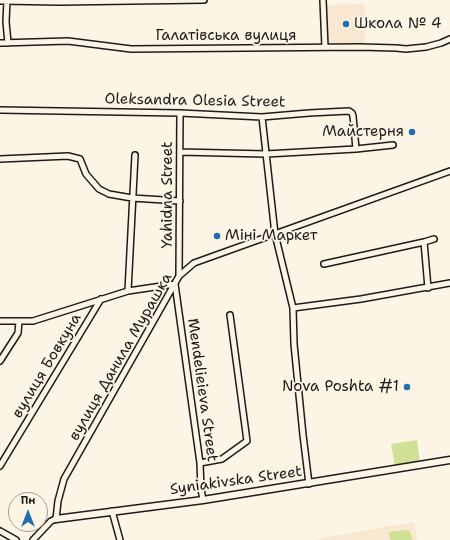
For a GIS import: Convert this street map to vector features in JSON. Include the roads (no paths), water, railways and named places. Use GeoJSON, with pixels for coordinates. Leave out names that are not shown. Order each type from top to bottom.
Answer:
{"type":"FeatureCollection","features":[{"type":"Feature","properties":{"kind":"street"},"geometry":{"type":"LineString","coordinates":[[0,1],[60,2],[204,0]]}},
{"type":"Feature","properties":{"kind":"street"},"geometry":{"type":"LineString","coordinates":[[323,0],[325,47]]}},
{"type":"Feature","properties":{"kind":"street"},"geometry":{"type":"LineString","coordinates":[[7,1],[6,22],[8,43]]}},
{"type":"Feature","properties":{"kind":"street","name":"Галатівська вулиця"},"geometry":{"type":"LineString","coordinates":[[0,43],[68,41],[131,49],[385,47],[406,49],[434,46],[450,39]]}},
{"type":"Feature","properties":{"kind":"street","name":"Oleksandra Olesia Street"},"geometry":{"type":"LineString","coordinates":[[0,110],[180,113],[262,117],[309,112],[349,111],[353,116],[356,148]]}},
{"type":"Feature","properties":{"kind":"street","name":"Yahidna Street"},"geometry":{"type":"LineString","coordinates":[[180,113],[180,276]]}},
{"type":"Feature","properties":{"kind":"street"},"geometry":{"type":"LineString","coordinates":[[262,117],[275,234],[293,308],[295,352],[309,484]]}},
{"type":"Feature","properties":{"kind":"street"},"geometry":{"type":"LineString","coordinates":[[180,152],[266,154],[393,145]]}},
{"type":"Feature","properties":{"kind":"street"},"geometry":{"type":"LineString","coordinates":[[128,291],[134,155]]}},
{"type":"Feature","properties":{"kind":"street"},"geometry":{"type":"LineString","coordinates":[[0,159],[68,156],[80,159],[86,174],[99,189],[109,194],[132,198],[180,201]]}},
{"type":"Feature","properties":{"kind":"street","name":"вулиця Данила Мурашка"},"geometry":{"type":"LineString","coordinates":[[56,519],[58,501],[64,479],[175,284],[180,276],[194,263],[450,171]]}},
{"type":"Feature","properties":{"kind":"street"},"geometry":{"type":"LineString","coordinates":[[324,264],[434,239]]}},
{"type":"Feature","properties":{"kind":"street"},"geometry":{"type":"LineString","coordinates":[[424,242],[428,288]]}},
{"type":"Feature","properties":{"kind":"street"},"geometry":{"type":"LineString","coordinates":[[0,321],[33,321],[128,291],[175,284]]}},
{"type":"Feature","properties":{"kind":"street","name":"Mendelieieva Street"},"geometry":{"type":"LineString","coordinates":[[175,284],[200,463],[203,500]]}},
{"type":"Feature","properties":{"kind":"street"},"geometry":{"type":"LineString","coordinates":[[293,308],[361,299],[450,284]]}},
{"type":"Feature","properties":{"kind":"street","name":"вулиця Бовкуна"},"geometry":{"type":"LineString","coordinates":[[0,466],[102,299]]}},
{"type":"Feature","properties":{"kind":"street"},"geometry":{"type":"LineString","coordinates":[[200,463],[222,459],[247,441],[230,315]]}},
{"type":"Feature","properties":{"kind":"street"},"geometry":{"type":"LineString","coordinates":[[0,361],[18,333],[19,321]]}},
{"type":"Feature","properties":{"kind":"street","name":"Syniakivska Street"},"geometry":{"type":"LineString","coordinates":[[56,519],[203,500],[450,460]]}},
{"type":"Feature","properties":{"kind":"street"},"geometry":{"type":"LineString","coordinates":[[112,511],[120,540]]}},
{"type":"Feature","properties":{"kind":"street"},"geometry":{"type":"LineString","coordinates":[[33,540],[51,521],[56,519]]}},
{"type":"Feature","properties":{"kind":"street"},"geometry":{"type":"LineString","coordinates":[[0,531],[16,540]]}},
{"type":"Feature","properties":{"kind":"place","name":"Школа № 4"},"geometry":{"type":"Point","coordinates":[346,24]}},
{"type":"Feature","properties":{"kind":"place","name":"Майстерня"},"geometry":{"type":"Point","coordinates":[412,132]}},
{"type":"Feature","properties":{"kind":"place","name":"Міні Маркет"},"geometry":{"type":"Point","coordinates":[217,236]}},
{"type":"Feature","properties":{"kind":"place","name":"Nova Poshta #1"},"geometry":{"type":"Point","coordinates":[407,387]}}]}
